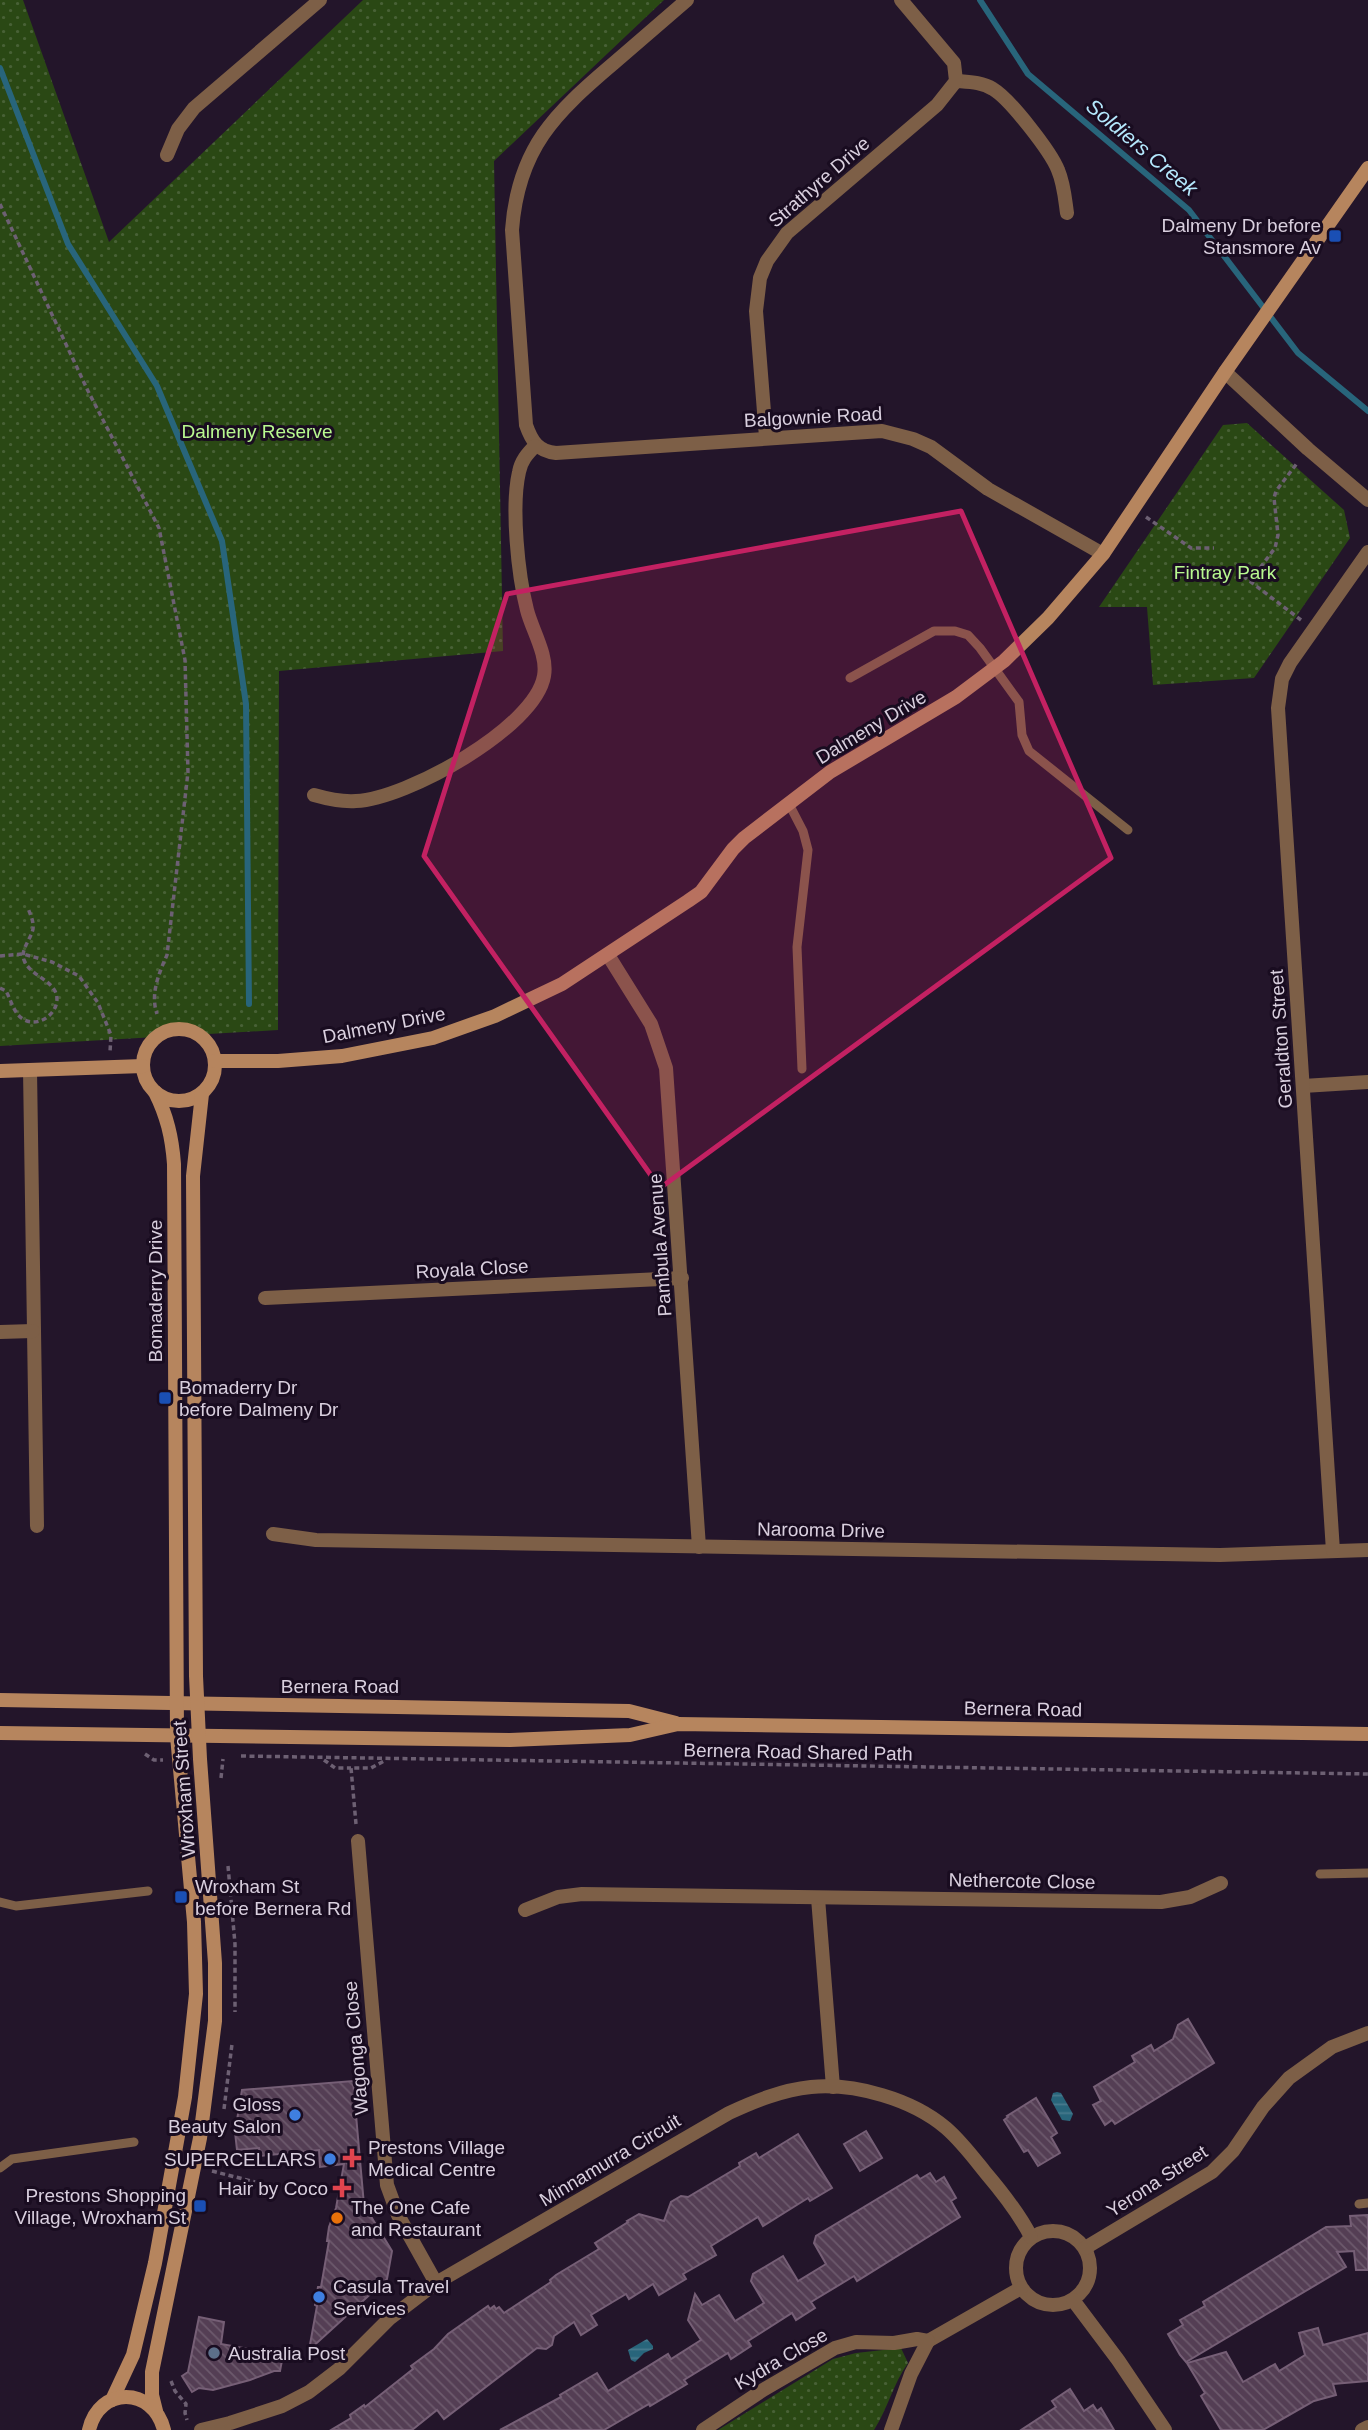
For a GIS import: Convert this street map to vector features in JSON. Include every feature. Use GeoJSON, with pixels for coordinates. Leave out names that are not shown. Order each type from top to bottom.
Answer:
{"type":"FeatureCollection","features":[{"type":"Feature","properties":{"kind":"street"},"geometry":{"type":"LineString","coordinates":[[167,156],[178,129],[194,108],[320,0]]}},
{"type":"Feature","properties":{"kind":"street"},"geometry":{"type":"LineString","coordinates":[[314,794],[328,799],[357,801],[415,784],[445,769],[505,729],[534,699],[541,687],[545,674],[543,659],[527,611],[521,581],[516,488],[525,456],[536,446],[526,425],[512,230],[516,200],[524,171],[539,140],[559,111],[687,0]]}},
{"type":"Feature","properties":{"kind":"street"},"geometry":{"type":"LineString","coordinates":[[901,0],[954,63],[956,81],[978,83],[991,88],[1008,103],[1053,158],[1059,173],[1067,213]]}},
{"type":"Feature","properties":{"kind":"street","name":"Strathyre Drive"},"geometry":{"type":"LineString","coordinates":[[766,438],[756,311],[760,278],[767,261],[787,233],[937,105],[956,81]]}},
{"type":"Feature","properties":{"kind":"street","name":"Dalmeny Drive"},"geometry":{"type":"LineString","coordinates":[[215,1061],[278,1061],[342,1056],[433,1038],[525,1003],[608,955],[701,892],[744,838],[830,772],[948,702],[995,668],[1048,618],[1103,554],[1225,372],[1368,168]]}},
{"type":"Feature","properties":{"kind":"street"},"geometry":{"type":"LineString","coordinates":[[1225,372],[1308,449],[1368,499]]}},
{"type":"Feature","properties":{"kind":"street","name":"Balgownie Road"},"geometry":{"type":"LineString","coordinates":[[536,446],[545,452],[555,453],[882,431],[913,439],[951,460],[988,489],[1103,554]]}},
{"type":"Feature","properties":{"kind":"street","name":"Geraldton Street"},"geometry":{"type":"LineString","coordinates":[[1333,1551],[1278,708],[1282,679],[1368,552]]}},
{"type":"Feature","properties":{"kind":"street","name":"Pambula Avenue"},"geometry":{"type":"LineString","coordinates":[[608,955],[651,1024],[666,1068],[699,1547]]}},
{"type":"Feature","properties":{"kind":"street"},"geometry":{"type":"LineString","coordinates":[[178,1029],[200,1035],[211,1046],[215,1061],[211,1082],[202,1094],[189,1100],[174,1101],[155,1092],[146,1080],[143,1066],[152,1041],[164,1032],[178,1029]]}},
{"type":"Feature","properties":{"kind":"street"},"geometry":{"type":"LineString","coordinates":[[0,1071],[143,1066]]}},
{"type":"Feature","properties":{"kind":"street"},"geometry":{"type":"LineString","coordinates":[[30,1070],[37,1526]]}},
{"type":"Feature","properties":{"kind":"street"},"geometry":{"type":"LineString","coordinates":[[1303,1086],[1368,1082]]}},
{"type":"Feature","properties":{"kind":"street","name":"Bomaderry Drive"},"geometry":{"type":"LineString","coordinates":[[155,1092],[165,1111],[172,1135],[174,1164],[176,1704]]}},
{"type":"Feature","properties":{"kind":"street","name":"Bomaderry Drive"},"geometry":{"type":"LineString","coordinates":[[197,1704],[193,1176],[202,1094]]}},
{"type":"Feature","properties":{"kind":"street","name":"Royala Close"},"geometry":{"type":"LineString","coordinates":[[265,1298],[682,1278]]}},
{"type":"Feature","properties":{"kind":"street"},"geometry":{"type":"LineString","coordinates":[[0,1332],[33,1331]]}},
{"type":"Feature","properties":{"kind":"street","name":"Narooma Drive"},"geometry":{"type":"LineString","coordinates":[[273,1534],[316,1540],[1220,1555],[1368,1550]]}},
{"type":"Feature","properties":{"kind":"street","name":"Bernera Road"},"geometry":{"type":"LineString","coordinates":[[0,1700],[629,1711],[678,1724]]}},
{"type":"Feature","properties":{"kind":"street","name":"Wroxham Street"},"geometry":{"type":"LineString","coordinates":[[89,2430],[96,2412],[112,2400],[133,2355],[155,2263],[185,2097],[194,2021],[197,1962],[176,1704]]}},
{"type":"Feature","properties":{"kind":"street","name":"Wroxham Street"},"geometry":{"type":"LineString","coordinates":[[164,2430],[152,2395],[152,2372],[200,2138],[215,2021],[212,1900],[197,1704]]}},
{"type":"Feature","properties":{"kind":"street","name":"Bernera Road"},"geometry":{"type":"LineString","coordinates":[[0,1732],[510,1740],[629,1735],[678,1724],[1368,1734]]}},
{"type":"Feature","properties":{"kind":"street","name":"Wagonga Close"},"geometry":{"type":"LineString","coordinates":[[358,1841],[387,2185],[398,2215],[436,2283]]}},
{"type":"Feature","properties":{"kind":"street","name":"Nethercote Close"},"geometry":{"type":"LineString","coordinates":[[525,1910],[558,1897],[582,1894],[1161,1902],[1189,1897],[1221,1883]]}},
{"type":"Feature","properties":{"kind":"street"},"geometry":{"type":"LineString","coordinates":[[818,1898],[833,2087]]}},
{"type":"Feature","properties":{"kind":"street","name":"Yerona Street"},"geometry":{"type":"LineString","coordinates":[[1085,2248],[1212,2172],[1233,2151],[1263,2107],[1289,2078],[1332,2047],[1368,2033]]}},
{"type":"Feature","properties":{"kind":"street","name":"Minnamurra Circuit"},"geometry":{"type":"LineString","coordinates":[[201,2430],[282,2406],[309,2392],[339,2369],[389,2319],[436,2283],[729,2113],[752,2102],[793,2091],[811,2087],[833,2087],[890,2099],[915,2108],[938,2122],[964,2147],[1002,2192],[1022,2219],[1031,2237]]}},
{"type":"Feature","properties":{"kind":"street"},"geometry":{"type":"LineString","coordinates":[[1060,2231],[1079,2240],[1085,2248],[1090,2262],[1090,2277],[1084,2290],[1073,2300],[1054,2305],[1035,2301],[1021,2288],[1016,2270],[1019,2252],[1031,2237],[1040,2232],[1060,2231]]}},
{"type":"Feature","properties":{"kind":"street","name":"Kydra Close"},"geometry":{"type":"LineString","coordinates":[[703,2430],[763,2390],[835,2348],[856,2343],[894,2343],[917,2339],[928,2341],[1021,2288]]}},
{"type":"Feature","properties":{"kind":"street"},"geometry":{"type":"LineString","coordinates":[[1073,2300],[1166,2430]]}},
{"type":"Feature","properties":{"kind":"street"},"geometry":{"type":"LineString","coordinates":[[891,2430],[911,2374],[928,2341]]}},
{"type":"Feature","properties":{"kind":"street"},"geometry":{"type":"LineString","coordinates":[[112,2400],[136,2398],[156,2411]]}},
{"type":"Feature","properties":{"kind":"street"},"geometry":{"type":"LineString","coordinates":[[1362,2430],[1368,2427]]}},
{"type":"Feature","properties":{"kind":"lane"},"geometry":{"type":"LineString","coordinates":[[850,678],[934,631],[954,631],[968,635],[1019,702],[1022,735],[1029,751],[1128,830]]}},
{"type":"Feature","properties":{"kind":"lane"},"geometry":{"type":"LineString","coordinates":[[789,804],[803,831],[808,850],[797,947],[802,1069]]}},
{"type":"Feature","properties":{"kind":"lane"},"geometry":{"type":"LineString","coordinates":[[1320,1874],[1368,1873]]}},
{"type":"Feature","properties":{"kind":"lane"},"geometry":{"type":"LineString","coordinates":[[0,1902],[16,1906],[148,1891]]}},
{"type":"Feature","properties":{"kind":"lane"},"geometry":{"type":"LineString","coordinates":[[0,2168],[12,2159],[134,2141]]}},
{"type":"Feature","properties":{"kind":"path"},"geometry":{"type":"LineString","coordinates":[[0,204],[88,391],[159,528],[186,660],[188,772],[167,956],[157,978],[154,1005],[157,1014]]}},
{"type":"Feature","properties":{"kind":"path"},"geometry":{"type":"LineString","coordinates":[[1250,581],[1277,544],[1274,498],[1276,491],[1308,449]]}},
{"type":"Feature","properties":{"kind":"path"},"geometry":{"type":"LineString","coordinates":[[1133,507],[1191,548],[1214,548]]}},
{"type":"Feature","properties":{"kind":"path"},"geometry":{"type":"LineString","coordinates":[[1243,576],[1313,630]]}},
{"type":"Feature","properties":{"kind":"path"},"geometry":{"type":"LineString","coordinates":[[0,988],[6,991],[22,1019],[32,1022],[40,1020],[54,1011],[57,998],[54,989],[29,969],[23,954],[33,929],[28,908]]}},
{"type":"Feature","properties":{"kind":"path"},"geometry":{"type":"LineString","coordinates":[[0,956],[23,954],[52,962],[79,976],[98,1003],[111,1035],[109,1068]]}},
{"type":"Feature","properties":{"kind":"path"},"geometry":{"type":"LineString","coordinates":[[223,1759],[228,1756]]}},
{"type":"Feature","properties":{"kind":"path","name":"Bernera Road Shared Path"},"geometry":{"type":"LineString","coordinates":[[241,1756],[1368,1774]]}},
{"type":"Feature","properties":{"kind":"path"},"geometry":{"type":"LineString","coordinates":[[322,1759],[335,1768],[371,1768],[386,1760]]}},
{"type":"Feature","properties":{"kind":"path"},"geometry":{"type":"LineString","coordinates":[[351,1768],[358,1841]]}},
{"type":"Feature","properties":{"kind":"path"},"geometry":{"type":"LineString","coordinates":[[212,2171],[255,2182]]}},
{"type":"Feature","properties":{"kind":"highlighted area"},"geometry":{"type":"Polygon","coordinates":[[[961,511],[1111,858],[660,1188],[424,856],[507,594],[961,511]]]}},
{"type":"Feature","properties":{"kind":"green space","name":"Dalmeny Reserve"},"geometry":{"type":"Polygon","coordinates":[[[0,0],[23,0],[109,242],[363,0],[664,0],[494,161],[503,651],[279,671],[278,1030],[0,1046],[0,0]]]}},
{"type":"Feature","properties":{"kind":"green space","name":"Fintray Park"},"geometry":{"type":"Polygon","coordinates":[[[1247,423],[1344,510],[1350,538],[1254,678],[1153,685],[1147,607],[1099,607],[1223,425],[1247,423]]]}},
{"type":"Feature","properties":{"kind":"green space"},"geometry":{"type":"Polygon","coordinates":[[[901,2348],[908,2363],[874,2430],[718,2430],[833,2359],[856,2353],[901,2348]]]}},
{"type":"Feature","properties":{"kind":"water"},"geometry":{"type":"Polygon","coordinates":[[[1053,2093],[1061,2093],[1073,2114],[1070,2121],[1062,2120],[1051,2100],[1053,2093]]]}},
{"type":"Feature","properties":{"kind":"water"},"geometry":{"type":"Polygon","coordinates":[[[647,2339],[653,2349],[635,2362],[631,2360],[628,2350],[647,2339]]]}},
{"type":"Feature","properties":{"kind":"building"},"geometry":{"type":"Polygon","coordinates":[[[1188,2019],[1214,2063],[1115,2124],[1112,2120],[1105,2125],[1093,2105],[1101,2101],[1094,2087],[1135,2062],[1132,2056],[1151,2045],[1154,2051],[1173,2039],[1178,2025],[1188,2019]]]}},
{"type":"Feature","properties":{"kind":"building"},"geometry":{"type":"Polygon","coordinates":[[[353,2081],[364,2205],[392,2251],[387,2279],[309,2350],[318,2287],[321,2287],[329,2241],[329,2227],[336,2208],[344,2164],[320,2167],[319,2150],[260,2156],[259,2148],[237,2150],[235,2132],[242,2090],[353,2081]]]}},
{"type":"Feature","properties":{"kind":"building"},"geometry":{"type":"Polygon","coordinates":[[[1036,2098],[1057,2133],[1051,2137],[1060,2153],[1038,2166],[1028,2150],[1024,2152],[1004,2120],[1036,2098]]]}},
{"type":"Feature","properties":{"kind":"building"},"geometry":{"type":"Polygon","coordinates":[[[866,2131],[882,2158],[860,2171],[844,2144],[866,2131]]]}},
{"type":"Feature","properties":{"kind":"building"},"geometry":{"type":"Polygon","coordinates":[[[798,2134],[832,2188],[810,2201],[808,2198],[763,2226],[758,2217],[711,2246],[716,2255],[683,2274],[686,2279],[659,2295],[653,2284],[629,2299],[626,2294],[591,2315],[597,2325],[581,2335],[574,2322],[554,2336],[552,2345],[546,2349],[537,2348],[444,2419],[437,2410],[412,2430],[331,2430],[351,2418],[350,2415],[364,2405],[365,2407],[413,2369],[411,2366],[434,2349],[448,2334],[488,2306],[490,2309],[499,2307],[504,2313],[551,2282],[556,2275],[599,2249],[595,2243],[627,2221],[639,2214],[664,2221],[671,2202],[681,2196],[688,2197],[740,2166],[739,2163],[756,2153],[759,2158],[798,2134]]]}},
{"type":"Feature","properties":{"kind":"building"},"geometry":{"type":"Polygon","coordinates":[[[930,2173],[936,2182],[944,2177],[956,2198],[951,2201],[960,2217],[857,2281],[854,2276],[811,2302],[815,2308],[796,2320],[792,2313],[748,2341],[751,2346],[731,2359],[728,2353],[684,2380],[687,2384],[604,2430],[500,2430],[561,2397],[560,2395],[597,2373],[608,2391],[668,2354],[671,2359],[701,2340],[688,2320],[695,2294],[702,2305],[719,2295],[735,2321],[764,2303],[751,2281],[753,2274],[783,2256],[798,2281],[826,2264],[814,2243],[816,2236],[917,2175],[920,2179],[930,2173]]]}},
{"type":"Feature","properties":{"kind":"building"},"geometry":{"type":"Polygon","coordinates":[[[1368,2215],[1368,2270],[1356,2270],[1354,2251],[1337,2252],[1346,2267],[1186,2362],[1180,2355],[1168,2334],[1183,2325],[1180,2320],[1205,2306],[1203,2302],[1326,2227],[1351,2226],[1350,2216],[1368,2215]]]}},
{"type":"Feature","properties":{"kind":"building"},"geometry":{"type":"Polygon","coordinates":[[[199,2317],[224,2322],[221,2344],[283,2355],[280,2371],[213,2390],[199,2388],[192,2392],[182,2376],[188,2372],[199,2317]]]}},
{"type":"Feature","properties":{"kind":"building"},"geometry":{"type":"Polygon","coordinates":[[[1318,2328],[1323,2345],[1368,2333],[1368,2381],[1333,2384],[1336,2395],[1314,2401],[1263,2430],[1221,2430],[1201,2396],[1205,2393],[1187,2363],[1226,2352],[1243,2382],[1275,2364],[1279,2371],[1305,2355],[1299,2333],[1318,2328]]]}},
{"type":"Feature","properties":{"kind":"building"},"geometry":{"type":"Polygon","coordinates":[[[1070,2389],[1084,2411],[1093,2405],[1097,2411],[1101,2408],[1114,2430],[1021,2430],[1056,2407],[1052,2401],[1070,2389]]]}},
{"type":"Feature","properties":{"kind":"waterway","name":"Soldiers Creek"},"geometry":{"type":"LineString","coordinates":[[980,0],[1028,74],[1189,210],[1298,353],[1368,411]]}},
{"type":"Feature","properties":{"kind":"waterway"},"geometry":{"type":"LineString","coordinates":[[0,68],[68,244],[157,386],[222,541],[246,704],[249,1004]]}},
{"type":"Feature","properties":{"kind":"place","name":"Dalmeny Dr before Stansmore Av"},"geometry":{"type":"Point","coordinates":[1335,236]}},
{"type":"Feature","properties":{"kind":"place","name":"Bomaderry Dr before Dalmeny Dr"},"geometry":{"type":"Point","coordinates":[165,1398]}},
{"type":"Feature","properties":{"kind":"place","name":"Wroxham St before Bernera Rd"},"geometry":{"type":"Point","coordinates":[181,1897]}},
{"type":"Feature","properties":{"kind":"place","name":"Gloss Beauty Salon"},"geometry":{"type":"Point","coordinates":[295,2115]}},
{"type":"Feature","properties":{"kind":"place","name":"Prestons Village Medical Centre"},"geometry":{"type":"Point","coordinates":[352,2158]}},
{"type":"Feature","properties":{"kind":"place","name":"SUPERCELLARS"},"geometry":{"type":"Point","coordinates":[330,2159]}},
{"type":"Feature","properties":{"kind":"place","name":"Hair by Coco"},"geometry":{"type":"Point","coordinates":[342,2188]}},
{"type":"Feature","properties":{"kind":"place","name":"Prestons Shopping Village, Wroxham St"},"geometry":{"type":"Point","coordinates":[200,2206]}},
{"type":"Feature","properties":{"kind":"place","name":"The One Cafe and Restaurant"},"geometry":{"type":"Point","coordinates":[337,2218]}},
{"type":"Feature","properties":{"kind":"place","name":"Casula Travel Services"},"geometry":{"type":"Point","coordinates":[319,2297]}},
{"type":"Feature","properties":{"kind":"place","name":"Australia Post"},"geometry":{"type":"Point","coordinates":[214,2353]}}]}
